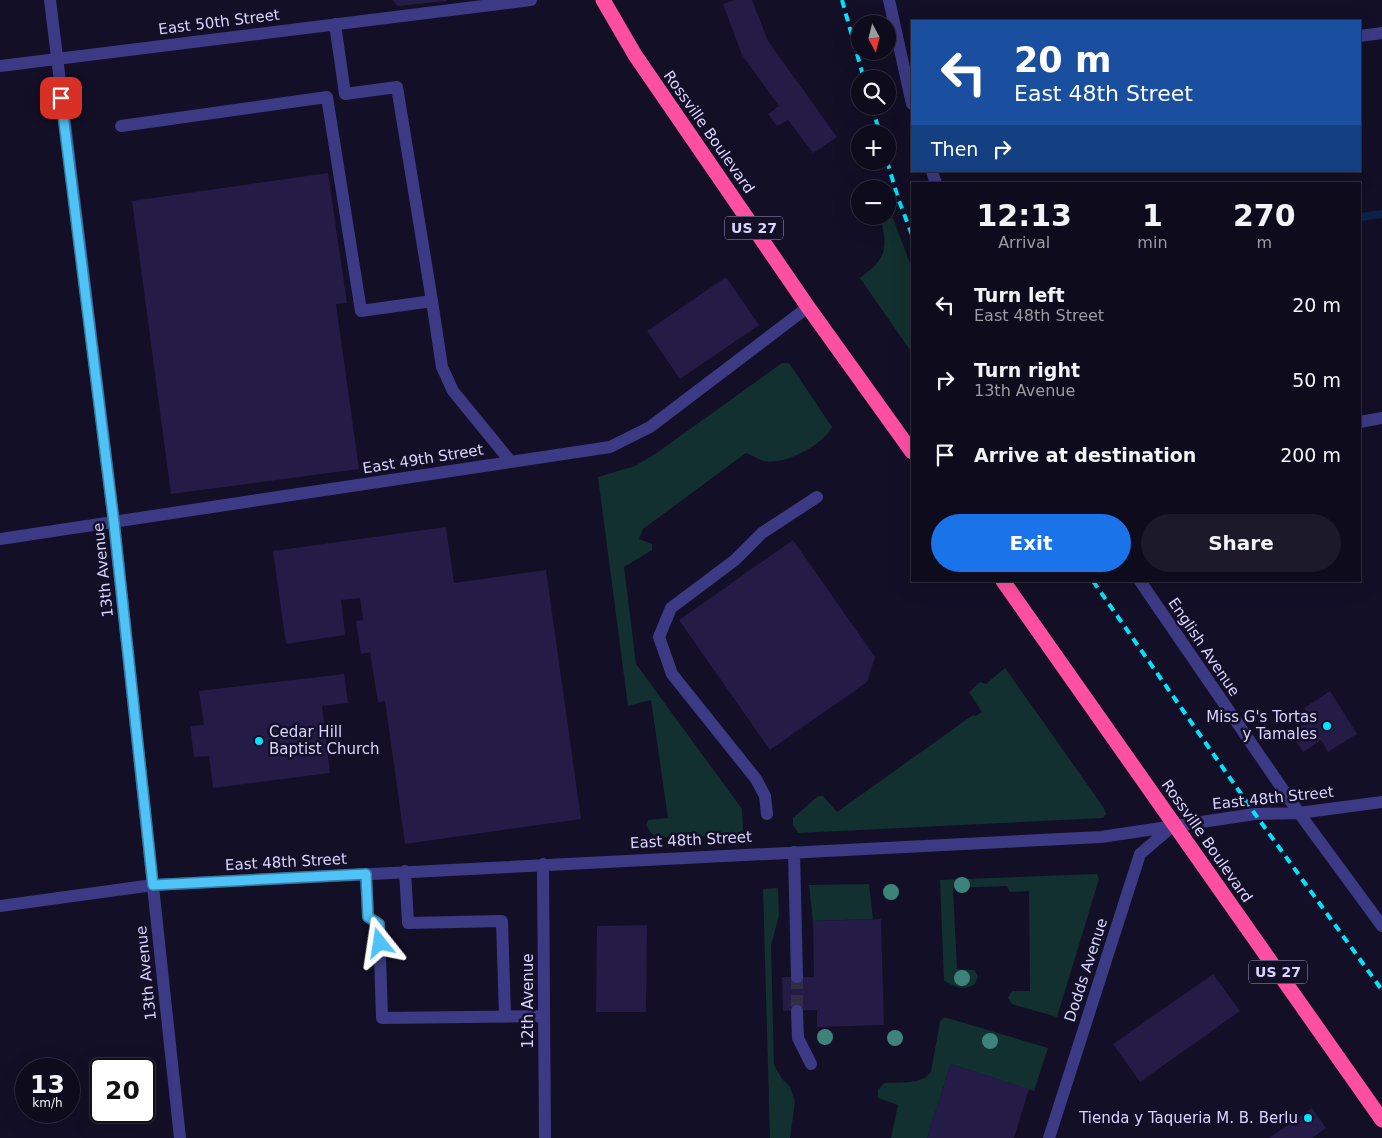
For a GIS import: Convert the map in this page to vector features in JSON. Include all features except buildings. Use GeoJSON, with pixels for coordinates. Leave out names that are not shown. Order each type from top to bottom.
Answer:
{"type":"FeatureCollection","features":[{"type":"Feature","properties":{"kind":"highway","name":"Rossville Boulevard"},"geometry":{"type":"LineString","coordinates":[[603,0],[635,55],[808,307],[911,451]]}},
{"type":"Feature","properties":{"kind":"highway","name":"Rossville Boulevard"},"geometry":{"type":"LineString","coordinates":[[1004,582],[1382,1120]]}},
{"type":"Feature","properties":{"kind":"street","name":"13th Avenue"},"geometry":{"type":"LineString","coordinates":[[50,0],[114,523],[180,1138]]}},
{"type":"Feature","properties":{"kind":"street","name":"East 50th Street"},"geometry":{"type":"LineString","coordinates":[[0,66],[531,0]]}},
{"type":"Feature","properties":{"kind":"street"},"geometry":{"type":"LineString","coordinates":[[889,0],[911,98]]}},
{"type":"Feature","properties":{"kind":"street"},"geometry":{"type":"LineString","coordinates":[[335,24],[345,94]]}},
{"type":"Feature","properties":{"kind":"street"},"geometry":{"type":"LineString","coordinates":[[1361,36],[1382,33]]}},
{"type":"Feature","properties":{"kind":"street"},"geometry":{"type":"LineString","coordinates":[[121,126],[397,87],[442,367],[453,391],[511,462]]}},
{"type":"Feature","properties":{"kind":"street"},"geometry":{"type":"LineString","coordinates":[[327,97],[361,311],[432,301]]}},
{"type":"Feature","properties":{"kind":"street","name":"East 49th Street"},"geometry":{"type":"LineString","coordinates":[[0,539],[610,447],[650,426],[808,307]]}},
{"type":"Feature","properties":{"kind":"street"},"geometry":{"type":"LineString","coordinates":[[1361,422],[1382,418]]}},
{"type":"Feature","properties":{"kind":"street"},"geometry":{"type":"LineString","coordinates":[[767,814],[765,796],[756,779],[672,674],[659,637],[670,608],[735,560],[762,533],[817,497]]}},
{"type":"Feature","properties":{"kind":"street","name":"English Avenue"},"geometry":{"type":"LineString","coordinates":[[1141,582],[1299,813],[1382,926]]}},
{"type":"Feature","properties":{"kind":"street","name":"East 48th Street"},"geometry":{"type":"LineString","coordinates":[[0,906],[153,885],[1101,837],[1254,814],[1299,813],[1382,802]]}},
{"type":"Feature","properties":{"kind":"street","name":"Dodds Avenue"},"geometry":{"type":"LineString","coordinates":[[1049,1138],[1140,854],[1174,825]]}},
{"type":"Feature","properties":{"kind":"street"},"geometry":{"type":"LineString","coordinates":[[794,852],[796,977]]}},
{"type":"Feature","properties":{"kind":"street","name":"12th Avenue"},"geometry":{"type":"LineString","coordinates":[[543,864],[545,1138]]}},
{"type":"Feature","properties":{"kind":"street"},"geometry":{"type":"LineString","coordinates":[[405,871],[408,923],[502,921],[505,1016]]}},
{"type":"Feature","properties":{"kind":"street"},"geometry":{"type":"LineString","coordinates":[[366,874],[368,917],[379,924],[382,1018],[544,1016]]}},
{"type":"Feature","properties":{"kind":"street"},"geometry":{"type":"LineString","coordinates":[[797,1011],[798,1038],[811,1064]]}},
{"type":"Feature","properties":{"kind":"green space"},"geometry":{"type":"Polygon","coordinates":[[[882,225],[896,225],[911,266],[911,352],[860,278],[875,266],[883,254],[882,225]]]}},
{"type":"Feature","properties":{"kind":"green space"},"geometry":{"type":"Polygon","coordinates":[[[782,363],[789,363],[832,427],[827,434],[812,447],[783,460],[765,461],[746,453],[643,529],[639,539],[652,544],[652,550],[624,567],[636,664],[742,809],[743,829],[739,836],[658,837],[651,833],[646,825],[648,820],[668,818],[651,700],[628,706],[598,477],[635,466],[658,452],[782,363]]]}},
{"type":"Feature","properties":{"kind":"green space"},"geometry":{"type":"Polygon","coordinates":[[[1005,668],[1104,808],[1106,814],[1103,818],[798,833],[793,825],[793,818],[818,796],[823,796],[837,812],[973,715],[976,716],[982,712],[969,692],[980,682],[986,684],[1005,668]]]}},
{"type":"Feature","properties":{"kind":"green space"},"geometry":{"type":"Polygon","coordinates":[[[1097,874],[1099,879],[1057,1017],[1012,1004],[1008,998],[1012,991],[1030,991],[1029,891],[1010,892],[1007,886],[953,888],[957,969],[974,970],[978,976],[975,984],[963,988],[944,981],[940,880],[1097,874]]]}},
{"type":"Feature","properties":{"kind":"green space"},"geometry":{"type":"Polygon","coordinates":[[[869,884],[873,919],[813,921],[809,885],[869,884]]]}},
{"type":"Feature","properties":{"kind":"green space"},"geometry":{"type":"Polygon","coordinates":[[[778,888],[779,915],[771,946],[774,1065],[782,1079],[790,1087],[795,1102],[790,1138],[770,1138],[763,889],[778,888]]]}},
{"type":"Feature","properties":{"kind":"green space"},"geometry":{"type":"Polygon","coordinates":[[[944,1017],[1048,1048],[1034,1091],[951,1064],[927,1138],[891,1138],[898,1105],[878,1098],[878,1090],[884,1083],[916,1081],[931,1072],[940,1022],[944,1017]]]}},
{"type":"Feature","properties":{"kind":"waterway"},"geometry":{"type":"LineString","coordinates":[[1361,217],[1382,214]]}},
{"type":"Feature","properties":{"kind":"tunnel"},"geometry":{"type":"LineString","coordinates":[[797,977],[797,1011]]}},
{"type":"Feature","properties":{"kind":"railway"},"geometry":{"type":"LineString","coordinates":[[842,0],[861,70]]}},
{"type":"Feature","properties":{"kind":"railway"},"geometry":{"type":"LineString","coordinates":[[875,115],[877,125]]}},
{"type":"Feature","properties":{"kind":"railway"},"geometry":{"type":"LineString","coordinates":[[890,170],[911,232]]}},
{"type":"Feature","properties":{"kind":"railway"},"geometry":{"type":"LineString","coordinates":[[1094,582],[1255,814],[1382,990]]}},
{"type":"Feature","properties":{"kind":"place","name":"Miss G's Tortas y Tamales"},"geometry":{"type":"Point","coordinates":[1327,726]}},
{"type":"Feature","properties":{"kind":"place","name":"Cedar Hill Baptist Church"},"geometry":{"type":"Point","coordinates":[259,741]}},
{"type":"Feature","properties":{"kind":"place","name":"Tienda y Taqueria M. B. Berlu"},"geometry":{"type":"Point","coordinates":[1308,1118]}},
{"type":"Feature","properties":{"kind":"route"},"geometry":{"type":"LineString","coordinates":[[61,98],[114,523],[153,885],[366,874],[368,917],[379,924],[380,943]]}}]}
